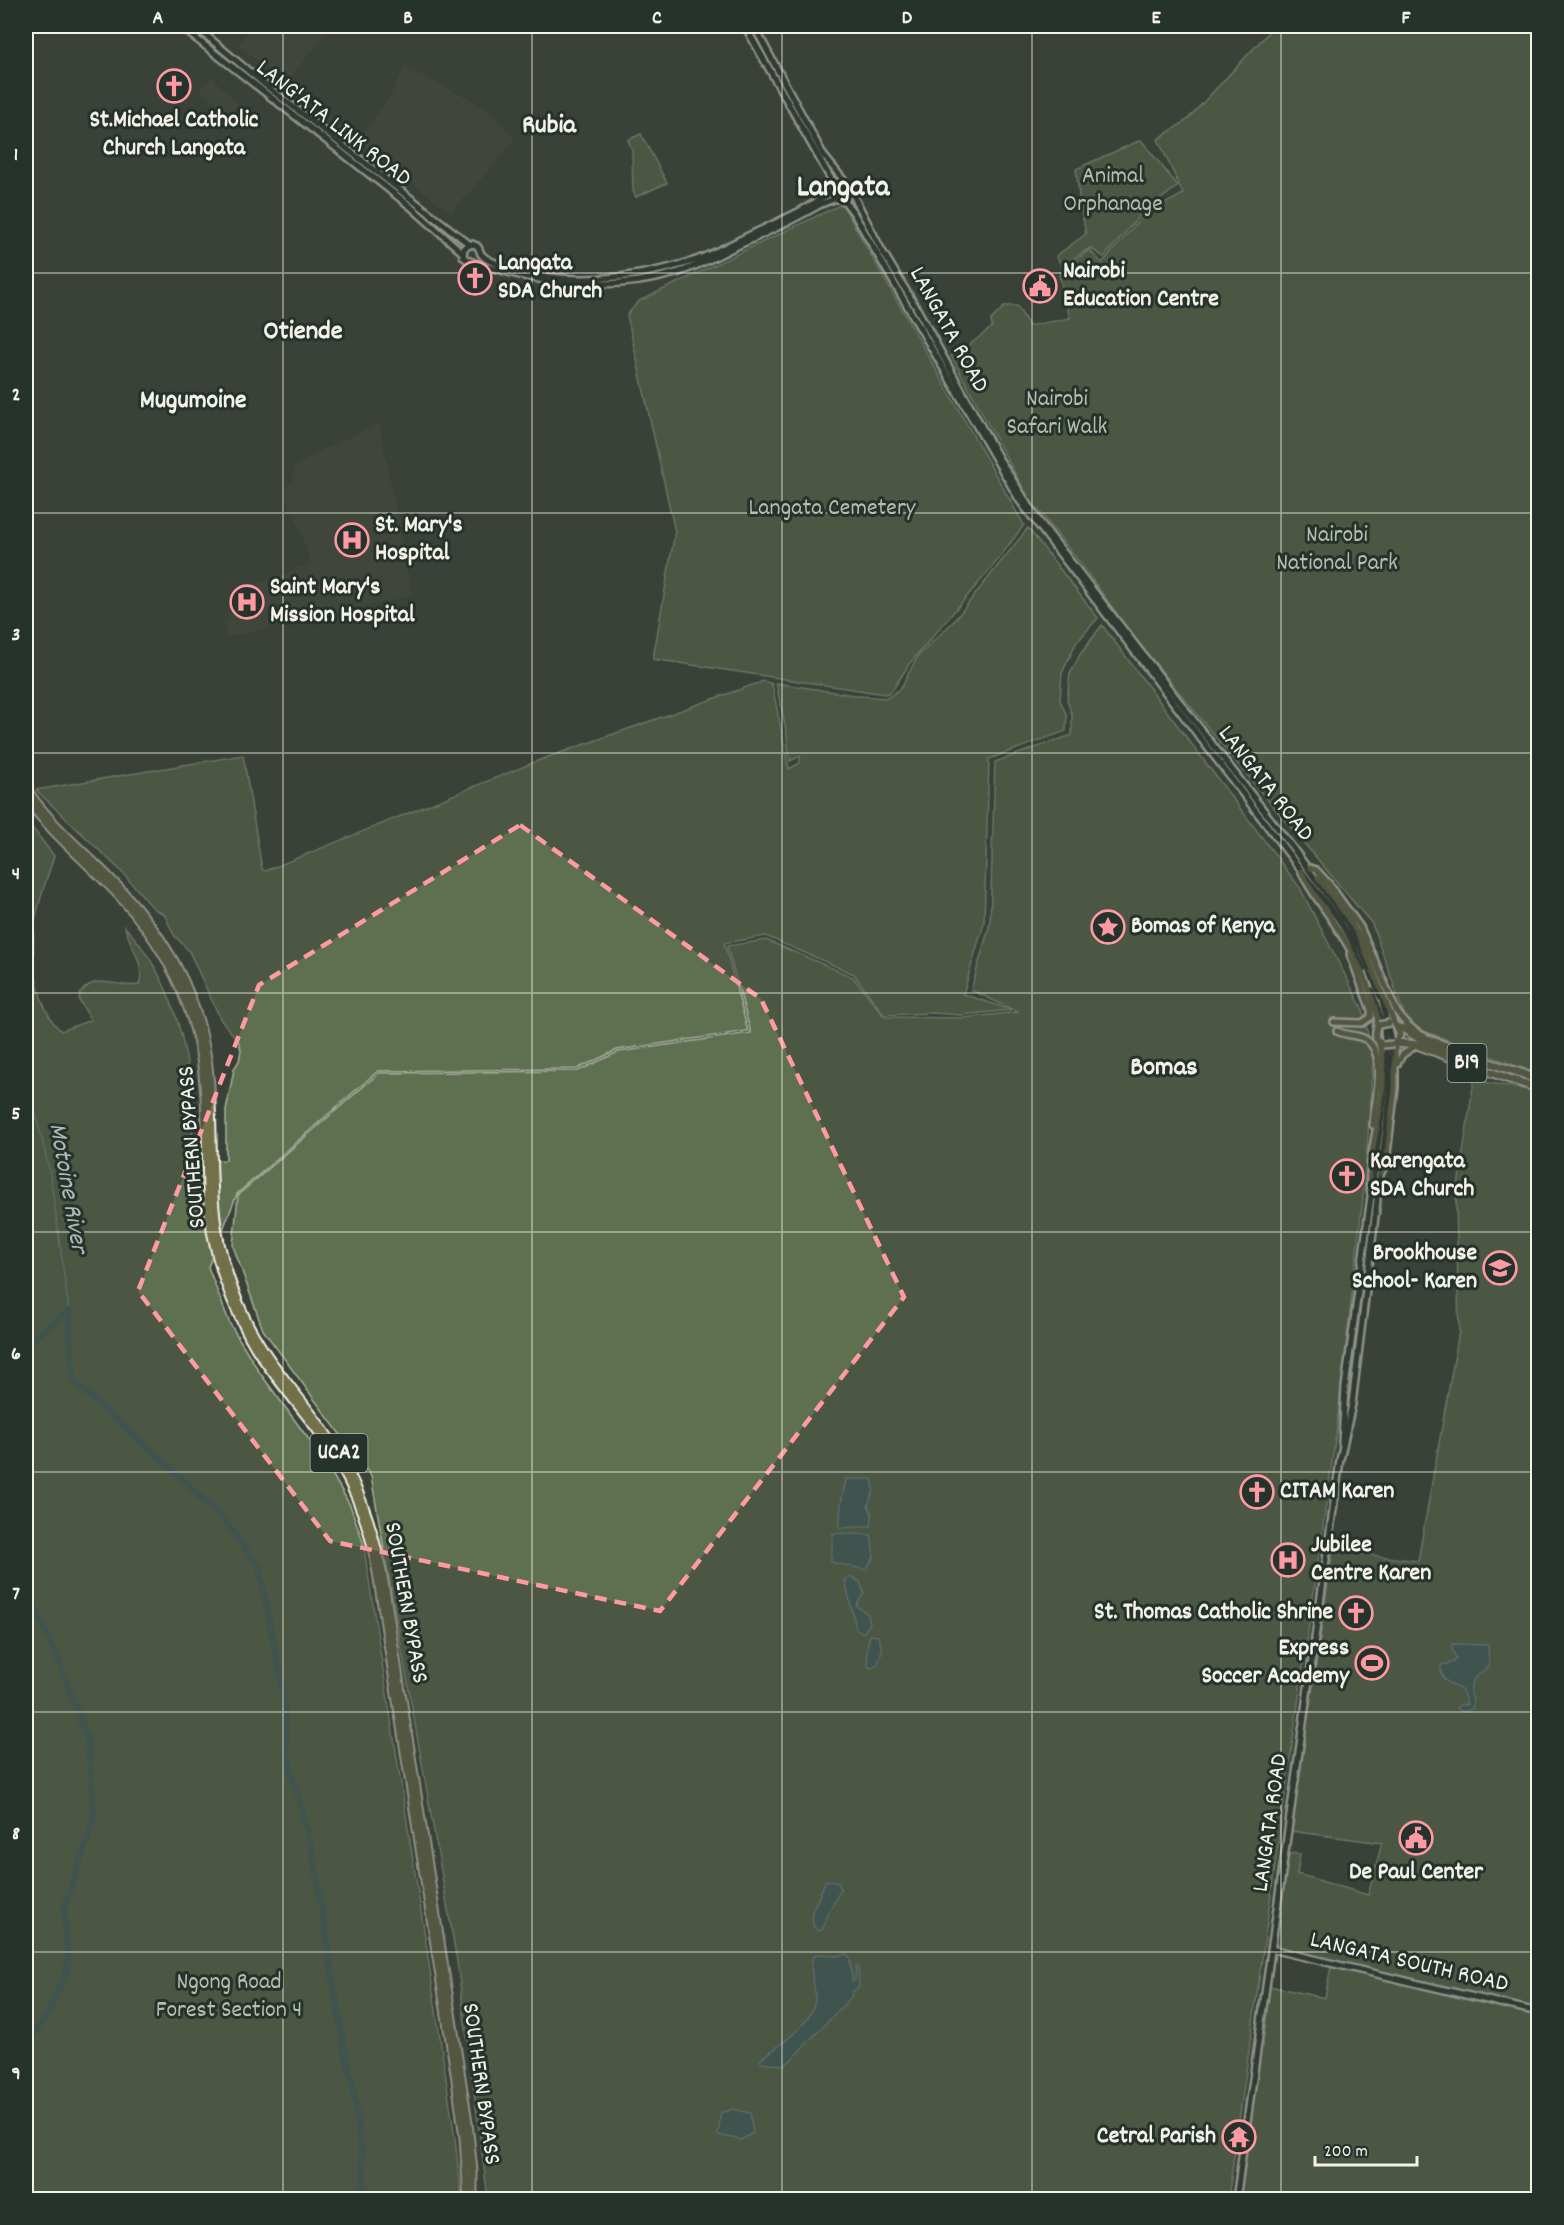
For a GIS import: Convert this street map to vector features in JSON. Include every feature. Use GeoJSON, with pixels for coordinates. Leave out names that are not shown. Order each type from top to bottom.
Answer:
{"type":"FeatureCollection","features":[{"type":"Feature","properties":{"kind":"highway","name":"SOUTHERN BYPASS"},"geometry":{"type":"LineString","coordinates":[[26,788],[57,825],[145,916],[169,951],[182,976],[199,1020],[206,1051],[211,1092],[215,1212],[227,1272],[254,1332],[276,1367],[338,1451],[358,1488],[371,1521],[384,1582],[468,2122],[473,2171],[473,2199]]}},
{"type":"Feature","properties":{"kind":"highway","name":"SOUTHERN BYPASS"},"geometry":{"type":"LineString","coordinates":[[26,799],[49,826],[133,912],[163,954],[182,992],[200,1054],[206,1107],[207,1191],[213,1239],[223,1276],[238,1316],[255,1348],[323,1439],[340,1466],[365,1525],[377,1573],[464,2138],[468,2199]]}},
{"type":"Feature","properties":{"kind":"highway","name":"B19"},"geometry":{"type":"LineString","coordinates":[[1394,1025],[1425,1042],[1539,1081]]}},
{"type":"Feature","properties":{"kind":"highway","name":"B19"},"geometry":{"type":"LineString","coordinates":[[1394,1044],[1417,1045],[1539,1088]]}},
{"type":"Feature","properties":{"kind":"highway"},"geometry":{"type":"LineString","coordinates":[[1520,1083],[1524,1074]]}},
{"type":"Feature","properties":{"kind":"main road","name":"LANG'ATA LINK ROAD"},"geometry":{"type":"LineString","coordinates":[[180,26],[410,206],[462,253]]}},
{"type":"Feature","properties":{"kind":"main road","name":"LANG'ATA LINK ROAD"},"geometry":{"type":"LineString","coordinates":[[195,26],[264,84],[469,244]]}},
{"type":"Feature","properties":{"kind":"main road"},"geometry":{"type":"LineString","coordinates":[[745,26],[828,174],[839,198]]}},
{"type":"Feature","properties":{"kind":"main road"},"geometry":{"type":"LineString","coordinates":[[754,26],[824,156],[848,188],[848,195],[839,198],[711,256],[670,274],[644,279],[596,284],[550,282],[518,276],[466,261],[462,253],[469,244],[477,246],[481,253],[499,265],[528,274],[588,278],[639,274],[711,256],[815,202],[842,184],[848,188]]}},
{"type":"Feature","properties":{"kind":"main road"},"geometry":{"type":"LineString","coordinates":[[765,62],[766,57],[772,58]]}},
{"type":"Feature","properties":{"kind":"main road"},"geometry":{"type":"LineString","coordinates":[[824,197],[829,187],[828,174]]}},
{"type":"Feature","properties":{"kind":"main road","name":"LANGATA ROAD"},"geometry":{"type":"LineString","coordinates":[[848,188],[998,456],[1031,510],[1351,930],[1370,971],[1390,1034],[1392,1065],[1381,1173],[1352,1404],[1342,1451],[1236,2199]]}},
{"type":"Feature","properties":{"kind":"main road","name":"LANGATA ROAD"},"geometry":{"type":"LineString","coordinates":[[839,198],[850,208],[1020,501],[1306,868],[1314,887],[1351,940],[1382,1018],[1387,1085],[1345,1387],[1342,1451]]}},
{"type":"Feature","properties":{"kind":"main road"},"geometry":{"type":"LineString","coordinates":[[473,262],[479,259],[481,253]]}},
{"type":"Feature","properties":{"kind":"main road"},"geometry":{"type":"LineString","coordinates":[[1306,868],[1308,885],[1348,946],[1365,981],[1377,1015],[1378,1026],[1375,1034],[1383,1047],[1383,1073],[1372,1151]]}},
{"type":"Feature","properties":{"kind":"main road"},"geometry":{"type":"LineString","coordinates":[[1306,868],[1343,911],[1360,938],[1400,1035],[1394,1044],[1396,1066],[1386,1162],[1381,1173]]}},
{"type":"Feature","properties":{"kind":"main road"},"geometry":{"type":"LineString","coordinates":[[1306,868],[1316,870],[1327,882],[1360,927],[1403,1021],[1421,1036],[1481,1056],[1495,1065]]}},
{"type":"Feature","properties":{"kind":"main road"},"geometry":{"type":"LineString","coordinates":[[1334,1022],[1362,1023],[1368,1020],[1371,1014],[1348,946]]}},
{"type":"Feature","properties":{"kind":"main road"},"geometry":{"type":"LineString","coordinates":[[1378,1026],[1394,1025]]}},
{"type":"Feature","properties":{"kind":"main road"},"geometry":{"type":"LineString","coordinates":[[1337,1031],[1367,1041],[1377,1056],[1378,1074],[1369,1186],[1371,1194]]}},
{"type":"Feature","properties":{"kind":"main road"},"geometry":{"type":"LineString","coordinates":[[1383,1047],[1394,1044]]}},
{"type":"Feature","properties":{"kind":"main road"},"geometry":{"type":"LineString","coordinates":[[1396,1066],[1402,1055],[1417,1045]]}},
{"type":"Feature","properties":{"kind":"main road","name":"LANGATA SOUTH ROAD"},"geometry":{"type":"LineString","coordinates":[[1271,1949],[1539,2012]]}},
{"type":"Feature","properties":{"kind":"highlighted area"},"geometry":{"type":"Polygon","coordinates":[[[520,825],[761,999],[904,1297],[660,1611],[330,1541],[138,1291],[259,985],[520,825]]]}},
{"type":"Feature","properties":{"kind":"shaded area"},"geometry":{"type":"Polygon","coordinates":[[[253,26],[332,26],[286,83],[238,45],[253,26]]]}},
{"type":"Feature","properties":{"kind":"shaded area"},"geometry":{"type":"Polygon","coordinates":[[[405,68],[468,98],[494,115],[515,140],[451,213],[365,145],[365,131],[388,100],[405,68]]]}},
{"type":"Feature","properties":{"kind":"shaded area"},"geometry":{"type":"Polygon","coordinates":[[[212,77],[238,105],[228,115],[213,100],[210,103],[209,100],[213,96],[207,93],[205,95],[200,89],[212,77]]]}},
{"type":"Feature","properties":{"kind":"shaded area","name":"St. Mary's Hospital"},"geometry":{"type":"Polygon","coordinates":[[[379,423],[412,596],[227,637],[224,621],[228,620],[228,615],[234,614],[230,595],[311,563],[295,516],[285,497],[285,490],[293,480],[294,467],[319,452],[379,423]]]}},
{"type":"Feature","properties":{"kind":"green space","name":"Nairobi National Park"},"geometry":{"type":"Polygon","coordinates":[[[1270,26],[1538,26],[1538,1074],[1408,1025],[1372,924],[1129,631],[1084,568],[1028,497],[951,356],[992,327],[991,320],[1005,306],[1017,306],[1029,326],[1070,318],[1059,275],[1089,250],[1102,263],[1143,216],[1183,194],[1158,139],[1186,121],[1267,34],[1270,26]]]}},
{"type":"Feature","properties":{"kind":"green space"},"geometry":{"type":"Polygon","coordinates":[[[641,134],[667,183],[636,197],[633,191],[632,150],[628,140],[641,134]]]}},
{"type":"Feature","properties":{"kind":"green space","name":"Animal Orphanage"},"geometry":{"type":"Polygon","coordinates":[[[1141,140],[1178,186],[1141,214],[1104,257],[1090,248],[1062,266],[1056,256],[1086,234],[1076,169],[1141,140]]]}},
{"type":"Feature","properties":{"kind":"green space","name":"Langata Cemetery"},"geometry":{"type":"Polygon","coordinates":[[[842,204],[1024,525],[993,566],[910,663],[891,692],[885,694],[653,659],[675,532],[627,315],[639,301],[842,204]]]}},
{"type":"Feature","properties":{"kind":"green space","name":"Ngong Road Forest Section 4"},"geometry":{"type":"Polygon","coordinates":[[[1028,528],[1098,618],[1076,643],[1062,673],[1060,700],[1067,716],[1066,731],[989,759],[984,923],[963,994],[1011,1010],[961,1015],[933,1013],[884,1015],[854,974],[766,936],[724,943],[748,1031],[617,1050],[577,1069],[378,1071],[237,1194],[208,1267],[230,1324],[260,1373],[324,1460],[350,1505],[363,1542],[424,1930],[462,2199],[26,2199],[26,820],[54,856],[39,903],[34,929],[37,984],[46,1010],[61,1031],[91,1020],[79,1000],[80,993],[93,983],[139,985],[141,977],[139,962],[125,927],[145,951],[160,978],[173,1007],[182,1037],[191,1099],[192,1161],[226,1160],[226,1110],[234,1069],[239,1061],[241,1050],[239,1042],[221,1020],[189,951],[174,935],[164,914],[154,909],[120,870],[36,790],[243,755],[262,869],[265,871],[540,760],[764,681],[772,684],[789,769],[800,763],[800,756],[790,761],[776,683],[887,698],[901,688],[918,656],[954,621],[1028,528]]]}},
{"type":"Feature","properties":{"kind":"green space"},"geometry":{"type":"Polygon","coordinates":[[[1102,625],[1300,888],[1363,1010],[1373,1059],[1365,1180],[1336,1434],[1228,2199],[488,2199],[457,1961],[371,1476],[263,1330],[233,1246],[238,1195],[379,1073],[578,1071],[618,1052],[751,1033],[727,946],[766,940],[853,977],[885,1017],[964,1018],[1018,1012],[971,990],[990,924],[995,762],[1072,735],[1072,715],[1067,700],[1070,674],[1080,655],[1102,625]]]}},
{"type":"Feature","properties":{"kind":"green space"},"geometry":{"type":"Polygon","coordinates":[[[1474,1080],[1538,1092],[1538,2008],[1273,1947],[1284,1853],[1300,1854],[1297,1874],[1368,1895],[1382,1843],[1291,1831],[1333,1550],[1418,1561],[1459,1332],[1456,1199],[1474,1080]]]}},
{"type":"Feature","properties":{"kind":"green space"},"geometry":{"type":"Polygon","coordinates":[[[1331,1967],[1538,2016],[1538,2199],[1240,2200],[1269,1986],[1325,1998],[1331,1967]]]}},
{"type":"Feature","properties":{"kind":"water"},"geometry":{"type":"Polygon","coordinates":[[[846,1479],[872,1479],[874,1490],[868,1505],[872,1514],[871,1526],[839,1528],[846,1479]]]}},
{"type":"Feature","properties":{"kind":"water"},"geometry":{"type":"Polygon","coordinates":[[[833,1533],[871,1535],[874,1557],[866,1570],[831,1562],[833,1533]]]}},
{"type":"Feature","properties":{"kind":"water"},"geometry":{"type":"Polygon","coordinates":[[[852,1577],[860,1582],[864,1593],[856,1606],[868,1614],[870,1624],[863,1633],[856,1628],[845,1580],[852,1577]]]}},
{"type":"Feature","properties":{"kind":"water"},"geometry":{"type":"Polygon","coordinates":[[[870,1635],[878,1636],[882,1649],[878,1664],[871,1668],[868,1666],[867,1647],[870,1635]]]}},
{"type":"Feature","properties":{"kind":"water"},"geometry":{"type":"Polygon","coordinates":[[[1452,1644],[1488,1645],[1489,1667],[1473,1681],[1471,1685],[1472,1709],[1463,1712],[1456,1708],[1460,1705],[1467,1705],[1462,1690],[1446,1681],[1441,1670],[1441,1665],[1454,1662],[1456,1658],[1452,1644]]]}},
{"type":"Feature","properties":{"kind":"water"},"geometry":{"type":"Polygon","coordinates":[[[826,1880],[838,1883],[841,1889],[823,1929],[818,1931],[813,1925],[812,1912],[826,1880]]]}},
{"type":"Feature","properties":{"kind":"water"},"geometry":{"type":"Polygon","coordinates":[[[819,1954],[837,1956],[847,1954],[850,1958],[852,1981],[855,1981],[856,1966],[858,1966],[859,1987],[788,2063],[782,2065],[761,2062],[760,2060],[796,2032],[810,2014],[815,1994],[812,1962],[813,1957],[819,1954]]]}},
{"type":"Feature","properties":{"kind":"water"},"geometry":{"type":"Polygon","coordinates":[[[731,2109],[750,2113],[753,2133],[741,2140],[718,2135],[721,2112],[731,2109]]]}},
{"type":"Feature","properties":{"kind":"waterway","name":"Motoine River"},"geometry":{"type":"LineString","coordinates":[[26,1073],[50,1173],[69,1311]]}},
{"type":"Feature","properties":{"kind":"waterway"},"geometry":{"type":"LineString","coordinates":[[69,1311],[73,1381],[169,1466],[225,1521],[259,1567],[283,1691],[287,1756],[313,1853],[344,2048],[353,2086],[364,2171],[362,2200]]}},
{"type":"Feature","properties":{"kind":"waterway"},"geometry":{"type":"LineString","coordinates":[[26,1344],[69,1311]]}},
{"type":"Feature","properties":{"kind":"waterway"},"geometry":{"type":"LineString","coordinates":[[26,1587],[59,1661],[88,1741],[94,1819],[64,1909],[68,1967],[46,2017],[26,2045]]}},
{"type":"Feature","properties":{"kind":"place","name":"St.Michael Catholic Church Langata"},"geometry":{"type":"Point","coordinates":[174,86]}},
{"type":"Feature","properties":{"kind":"place","name":"Langata SDA Church"},"geometry":{"type":"Point","coordinates":[475,278]}},
{"type":"Feature","properties":{"kind":"place","name":"Nairobi Education Centre"},"geometry":{"type":"Point","coordinates":[1040,286]}},
{"type":"Feature","properties":{"kind":"place","name":"St. Mary's Hospital"},"geometry":{"type":"Point","coordinates":[352,540]}},
{"type":"Feature","properties":{"kind":"place","name":"Saint Mary's Mission Hospital"},"geometry":{"type":"Point","coordinates":[247,602]}},
{"type":"Feature","properties":{"kind":"place","name":"Bomas of Kenya"},"geometry":{"type":"Point","coordinates":[1108,927]}},
{"type":"Feature","properties":{"kind":"place","name":"Karengata SDA Church"},"geometry":{"type":"Point","coordinates":[1347,1176]}},
{"type":"Feature","properties":{"kind":"place","name":"Brookhouse School- Karen"},"geometry":{"type":"Point","coordinates":[1500,1268]}},
{"type":"Feature","properties":{"kind":"place","name":"CITAM Karen"},"geometry":{"type":"Point","coordinates":[1257,1492]}},
{"type":"Feature","properties":{"kind":"place","name":"Jubilee Centre Karen"},"geometry":{"type":"Point","coordinates":[1288,1560]}},
{"type":"Feature","properties":{"kind":"place","name":"St. Thomas Catholic Shrine"},"geometry":{"type":"Point","coordinates":[1356,1613]}},
{"type":"Feature","properties":{"kind":"place","name":"Express Soccer Academy"},"geometry":{"type":"Point","coordinates":[1372,1663]}},
{"type":"Feature","properties":{"kind":"place","name":"De Paul Center"},"geometry":{"type":"Point","coordinates":[1416,1838]}},
{"type":"Feature","properties":{"kind":"place","name":"Cetral Parish"},"geometry":{"type":"Point","coordinates":[1239,2137]}},
{"type":"Feature","properties":{"kind":"district","name":"Rubia"},"geometry":{"type":"Point","coordinates":[549,126]}},
{"type":"Feature","properties":{"kind":"district","name":"Langata"},"geometry":{"type":"Point","coordinates":[843,189]}},
{"type":"Feature","properties":{"kind":"district","name":"Otiende"},"geometry":{"type":"Point","coordinates":[303,332]}},
{"type":"Feature","properties":{"kind":"district","name":"Mugumoine"},"geometry":{"type":"Point","coordinates":[193,401]}},
{"type":"Feature","properties":{"kind":"district","name":"Bomas"},"geometry":{"type":"Point","coordinates":[1164,1068]}},
{"type":"Feature","properties":{"kind":"park label","name":"Nairobi Safari Walk"},"geometry":{"type":"Point","coordinates":[1057,414]}}]}
